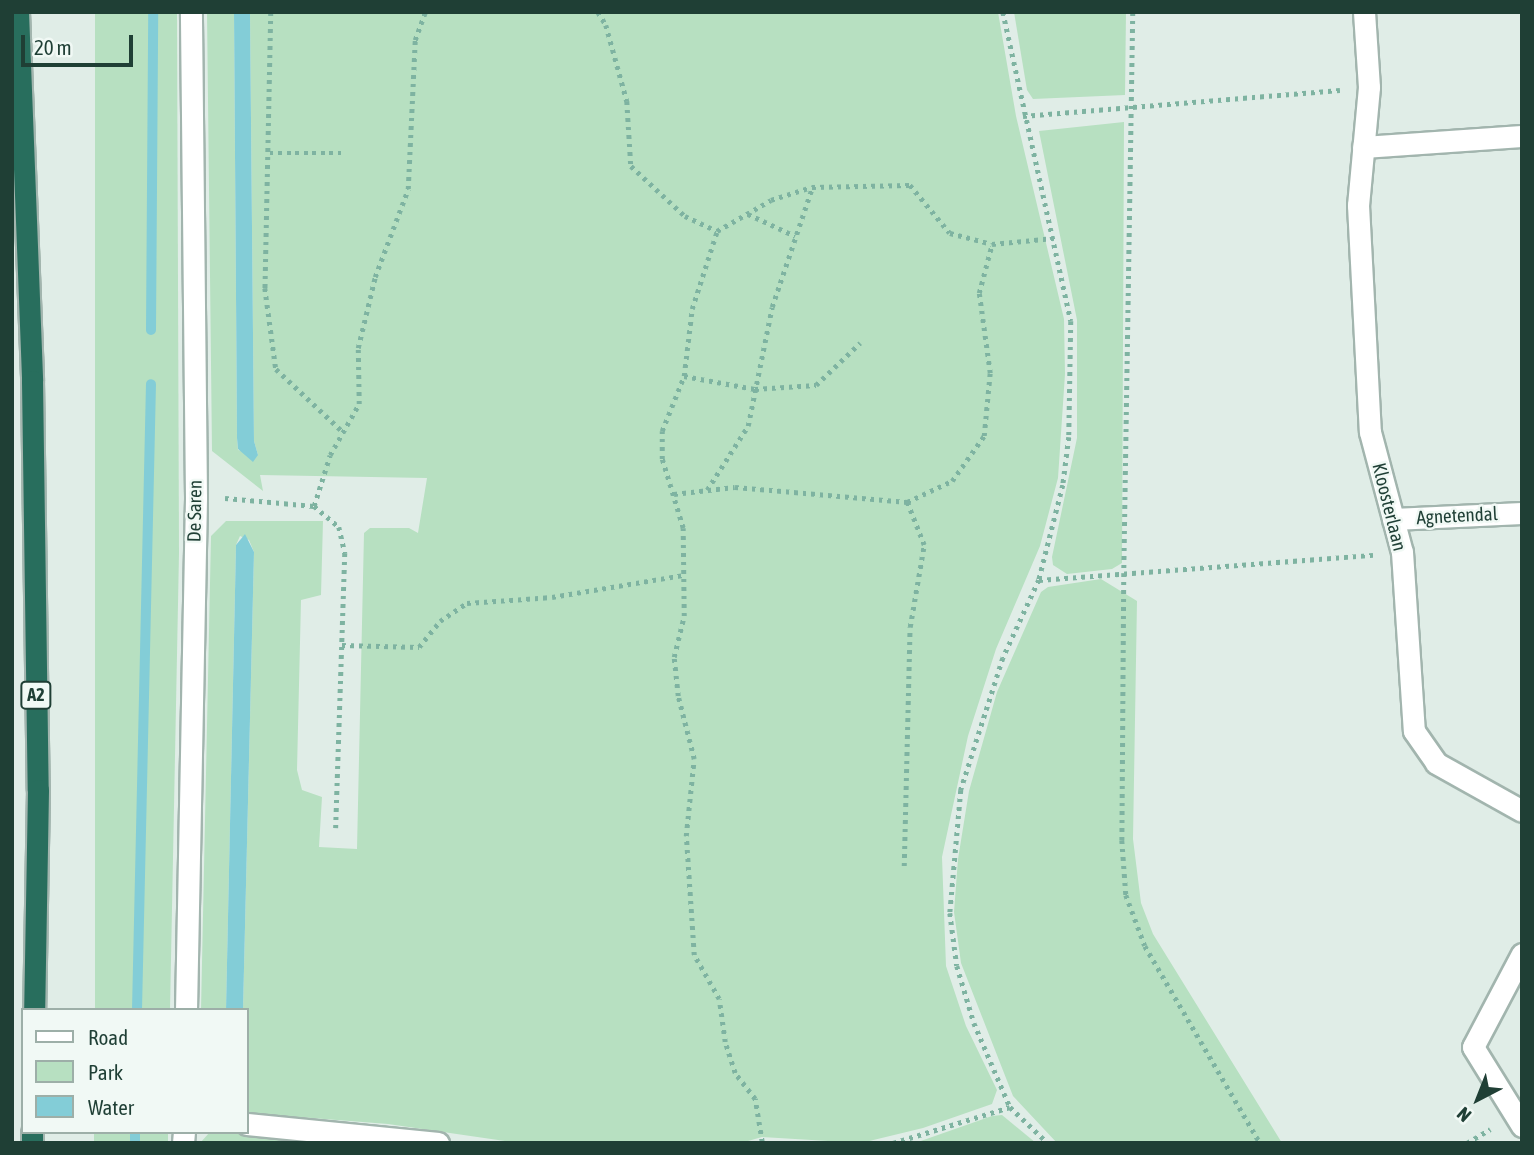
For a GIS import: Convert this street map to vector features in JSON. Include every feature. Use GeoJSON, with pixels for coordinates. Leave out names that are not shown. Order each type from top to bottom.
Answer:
{"type":"FeatureCollection","features":[{"type":"Feature","properties":{"kind":"highway","name":"A2"},"geometry":{"type":"LineString","coordinates":[[18,12],[32,381],[38,790],[34,1008]]}},
{"type":"Feature","properties":{"kind":"street","name":"De Saren"},"geometry":{"type":"LineString","coordinates":[[186,1008],[196,497],[191,12]]}},
{"type":"Feature","properties":{"kind":"street","name":"Kloosterlaan"},"geometry":{"type":"LineString","coordinates":[[1364,12],[1369,87],[1358,205],[1370,432],[1402,552],[1414,731],[1436,763],[1522,811]]}},
{"type":"Feature","properties":{"kind":"street"},"geometry":{"type":"LineString","coordinates":[[1363,147],[1522,136]]}},
{"type":"Feature","properties":{"kind":"street","name":"Agnetendal"},"geometry":{"type":"LineString","coordinates":[[1393,519],[1522,513]]}},
{"type":"Feature","properties":{"kind":"street"},"geometry":{"type":"LineString","coordinates":[[1522,954],[1473,1047],[1522,1126]]}},
{"type":"Feature","properties":{"kind":"street"},"geometry":{"type":"LineString","coordinates":[[248,1124],[438,1143]]}},
{"type":"Feature","properties":{"kind":"path"},"geometry":{"type":"LineString","coordinates":[[271,12],[265,288],[276,369],[343,432]]}},
{"type":"Feature","properties":{"kind":"path"},"geometry":{"type":"LineString","coordinates":[[314,506],[330,455],[359,404],[358,348],[375,277],[408,189],[415,40],[425,12]]}},
{"type":"Feature","properties":{"kind":"path"},"geometry":{"type":"LineString","coordinates":[[598,12],[606,25],[626,102],[631,166],[685,216],[717,231]]}},
{"type":"Feature","properties":{"kind":"path"},"geometry":{"type":"LineString","coordinates":[[1003,12],[1023,116],[1054,238],[1071,321],[1072,373],[1063,485],[1039,580],[1003,658],[979,725],[961,790],[951,860],[950,914],[957,966],[974,1023],[1010,1107],[1048,1143]]}},
{"type":"Feature","properties":{"kind":"path"},"geometry":{"type":"LineString","coordinates":[[1133,12],[1124,573],[1122,840],[1126,895],[1145,946],[1260,1143]]}},
{"type":"Feature","properties":{"kind":"path"},"geometry":{"type":"LineString","coordinates":[[1023,116],[1369,87]]}},
{"type":"Feature","properties":{"kind":"path"},"geometry":{"type":"LineString","coordinates":[[270,153],[346,153]]}},
{"type":"Feature","properties":{"kind":"path"},"geometry":{"type":"LineString","coordinates":[[762,1143],[755,1098],[735,1073],[725,1042],[719,999],[694,955],[689,923],[691,873],[686,836],[694,759],[677,696],[674,657],[684,616],[682,528],[662,459],[662,431],[684,376],[692,309],[717,231],[771,200],[812,187],[910,184],[950,233],[992,244],[1054,238]]}},
{"type":"Feature","properties":{"kind":"path"},"geometry":{"type":"LineString","coordinates":[[706,490],[748,426],[772,307],[812,187]]}},
{"type":"Feature","properties":{"kind":"path"},"geometry":{"type":"LineString","coordinates":[[747,214],[796,236]]}},
{"type":"Feature","properties":{"kind":"path"},"geometry":{"type":"LineString","coordinates":[[674,494],[735,487],[907,502],[952,481],[984,436],[990,373],[979,293],[992,244]]}},
{"type":"Feature","properties":{"kind":"path"},"geometry":{"type":"LineString","coordinates":[[684,376],[755,389],[816,385],[860,343]]}},
{"type":"Feature","properties":{"kind":"path"},"geometry":{"type":"LineString","coordinates":[[196,497],[314,506],[339,527],[345,553],[336,828]]}},
{"type":"Feature","properties":{"kind":"path"},"geometry":{"type":"LineString","coordinates":[[904,866],[910,627],[924,545],[907,502]]}},
{"type":"Feature","properties":{"kind":"path"},"geometry":{"type":"LineString","coordinates":[[1039,580],[1402,552]]}},
{"type":"Feature","properties":{"kind":"path"},"geometry":{"type":"LineString","coordinates":[[342,645],[419,647],[440,621],[467,603],[552,597],[684,575]]}},
{"type":"Feature","properties":{"kind":"path"},"geometry":{"type":"LineString","coordinates":[[893,1143],[1010,1107]]}},
{"type":"Feature","properties":{"kind":"green space"},"geometry":{"type":"Polygon","coordinates":[[[95,12],[177,12],[179,553],[170,1008],[95,1008],[95,12]]]}},
{"type":"Feature","properties":{"kind":"green space"},"geometry":{"type":"Polygon","coordinates":[[[207,12],[234,12],[237,438],[238,450],[258,455],[254,441],[250,12],[998,12],[1016,116],[1064,319],[1065,374],[1058,478],[1040,546],[996,649],[968,736],[942,857],[946,966],[966,1026],[997,1090],[992,1104],[923,1128],[861,1143],[762,1137],[741,1143],[519,1143],[388,1124],[248,1113],[248,1008],[243,1008],[254,552],[249,540],[240,536],[236,545],[226,1008],[201,1008],[211,536],[226,521],[323,521],[321,595],[301,600],[297,770],[302,790],[322,797],[319,847],[357,849],[364,533],[370,528],[409,528],[418,533],[427,478],[260,475],[263,491],[212,451],[207,12]]]}},
{"type":"Feature","properties":{"kind":"green space"},"geometry":{"type":"Polygon","coordinates":[[[1014,12],[1126,12],[1125,95],[1033,99],[1027,90],[1014,12]]]}},
{"type":"Feature","properties":{"kind":"green space"},"geometry":{"type":"Polygon","coordinates":[[[1124,122],[1122,563],[1112,569],[1067,574],[1053,565],[1052,557],[1077,438],[1077,320],[1039,131],[1124,122]]]}},
{"type":"Feature","properties":{"kind":"green space"},"geometry":{"type":"Polygon","coordinates":[[[1101,579],[1137,601],[1133,839],[1141,903],[1153,934],[1282,1143],[1057,1143],[1013,1096],[961,963],[954,912],[958,859],[969,791],[997,692],[1041,592],[1048,587],[1101,579]]]}},
{"type":"Feature","properties":{"kind":"green space"},"geometry":{"type":"Polygon","coordinates":[[[1002,1115],[1036,1143],[915,1143],[992,1116],[1002,1115]]]}},
{"type":"Feature","properties":{"kind":"green space"},"geometry":{"type":"Polygon","coordinates":[[[248,1132],[359,1143],[200,1143],[208,1134],[248,1132]]]}},
{"type":"Feature","properties":{"kind":"green space"},"geometry":{"type":"Polygon","coordinates":[[[94,1134],[168,1134],[168,1143],[94,1143],[94,1134]]]}},
{"type":"Feature","properties":{"kind":"water"},"geometry":{"type":"Polygon","coordinates":[[[234,12],[250,12],[254,441],[258,455],[253,462],[238,449],[237,438],[234,12]]]}},
{"type":"Feature","properties":{"kind":"water"},"geometry":{"type":"Polygon","coordinates":[[[245,534],[254,552],[243,1008],[226,1008],[236,545],[245,534]]]}},
{"type":"Feature","properties":{"kind":"waterway"},"geometry":{"type":"LineString","coordinates":[[151,330],[153,12]]}},
{"type":"Feature","properties":{"kind":"waterway"},"geometry":{"type":"LineString","coordinates":[[137,1008],[151,384]]}},
{"type":"Feature","properties":{"kind":"waterway"},"geometry":{"type":"LineString","coordinates":[[135,1134],[135,1143]]}}]}
